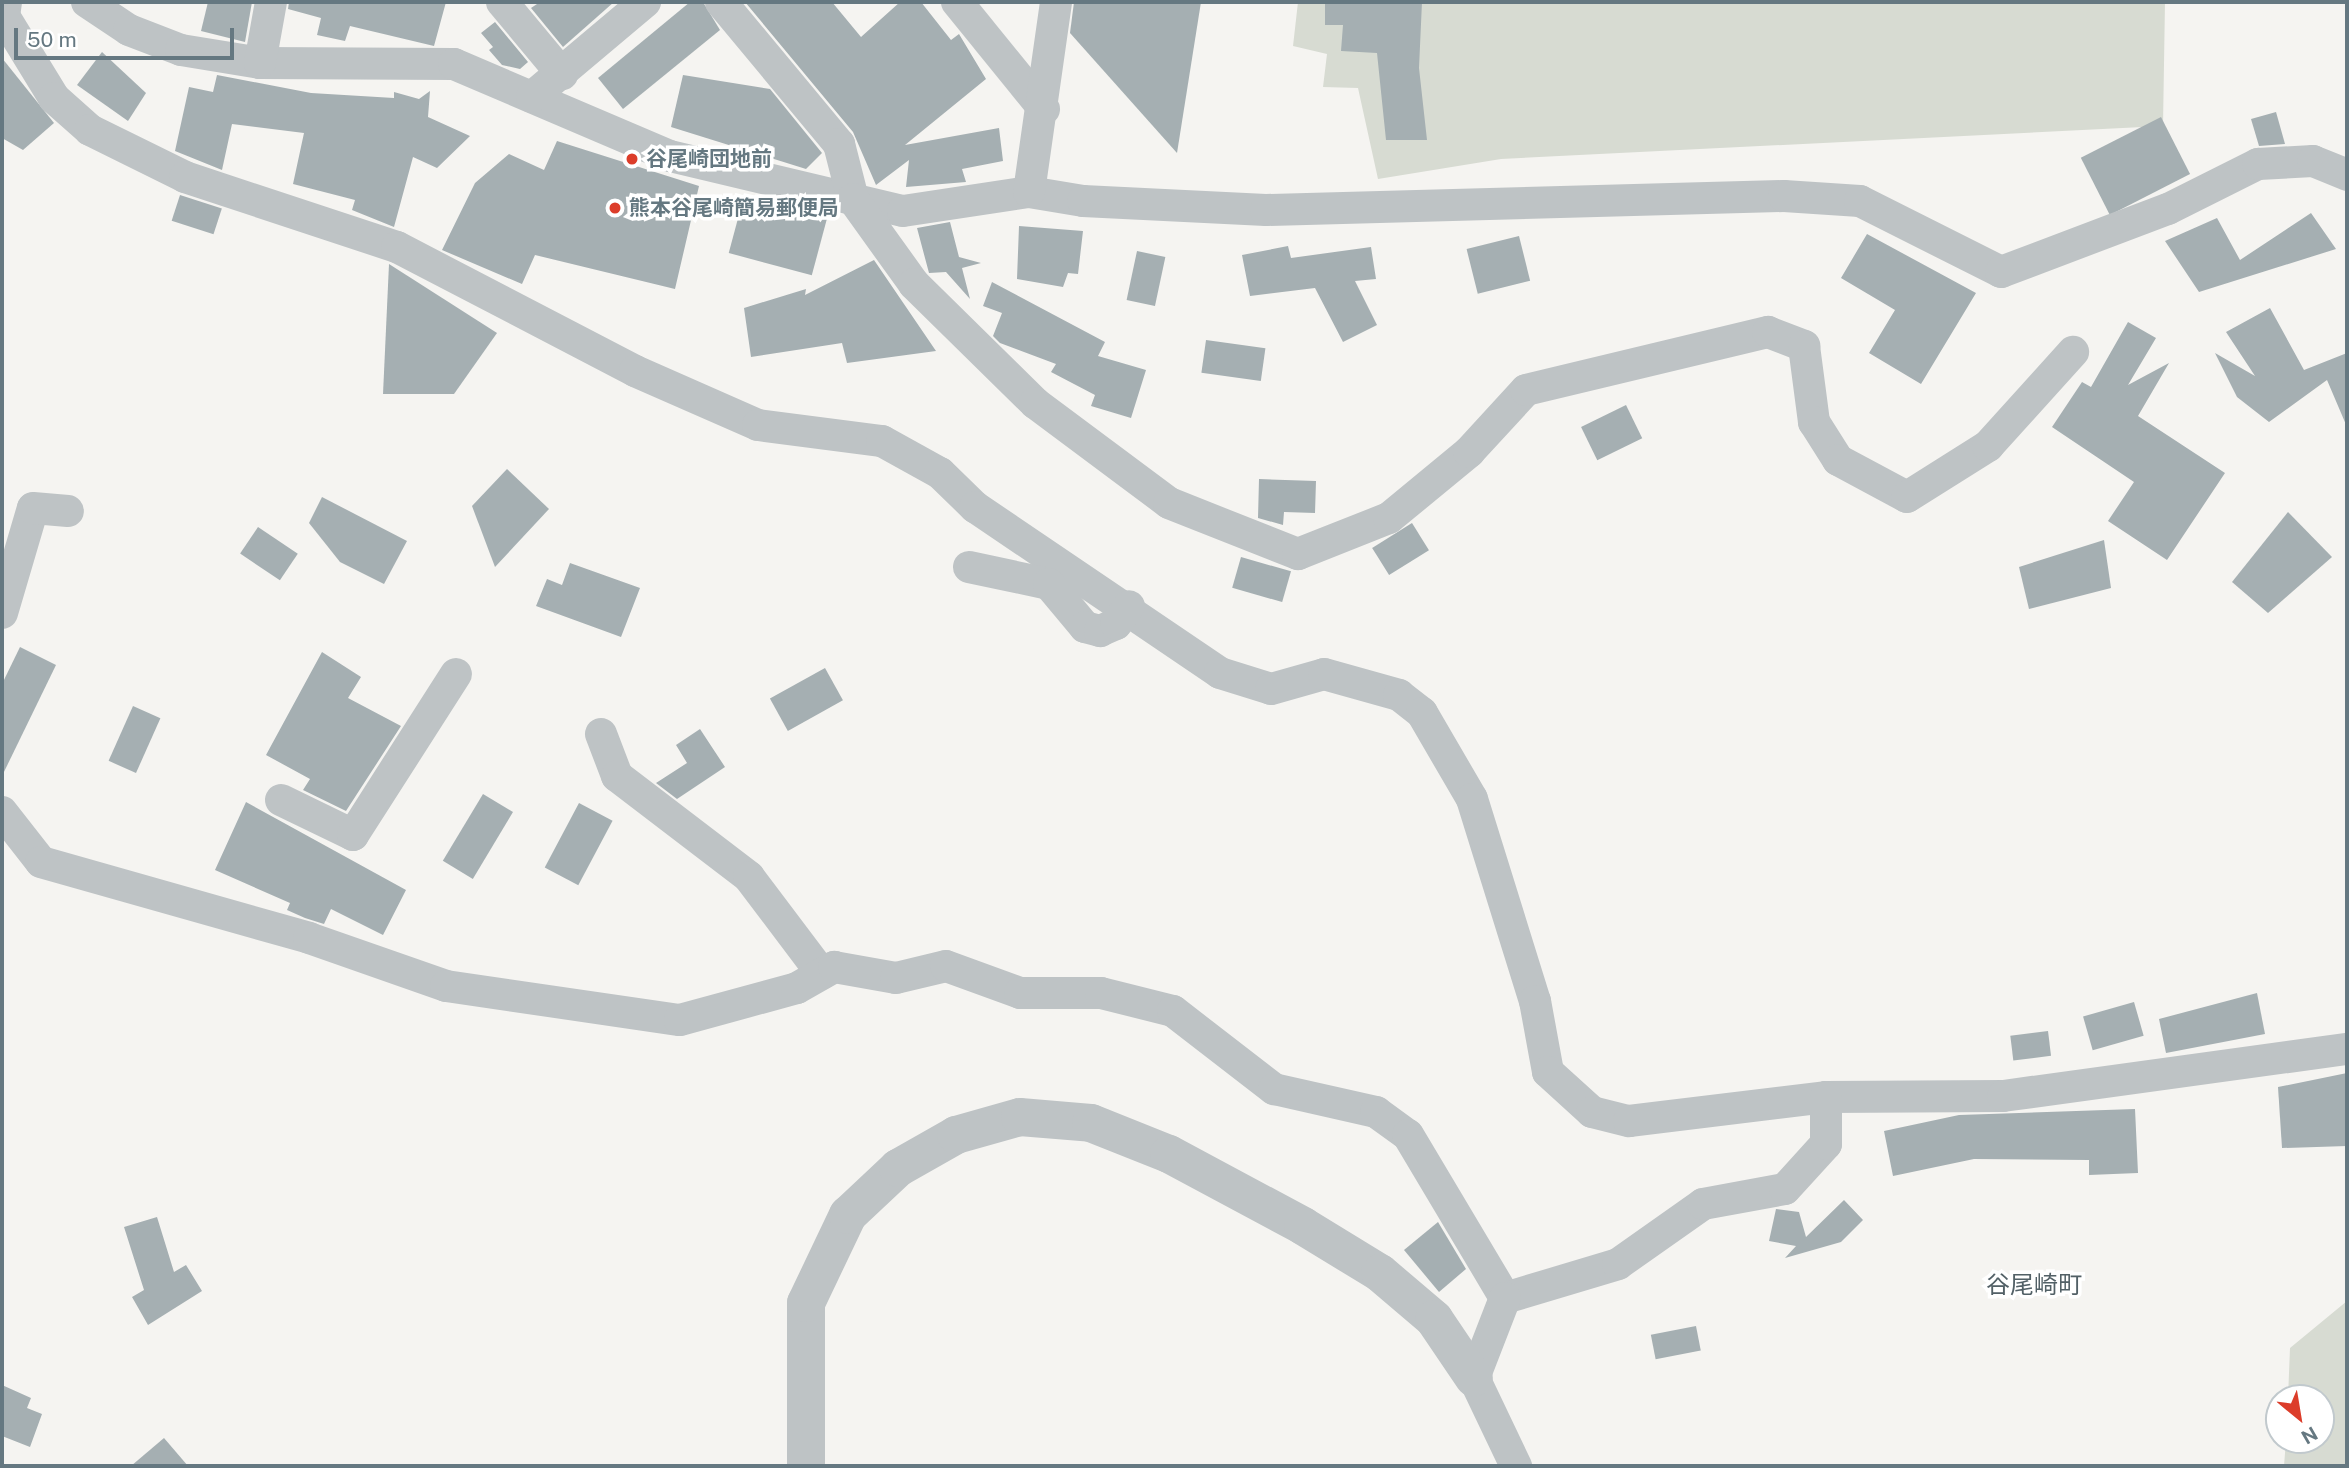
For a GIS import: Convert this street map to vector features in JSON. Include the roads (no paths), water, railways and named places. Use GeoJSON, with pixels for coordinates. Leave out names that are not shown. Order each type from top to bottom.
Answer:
{"type":"FeatureCollection","features":[{"type":"Feature","properties":{"kind":"street"},"geometry":{"type":"LineString","coordinates":[[6,2],[4,16],[54,98],[90,130],[185,177],[397,247],[635,371],[758,425],[882,441],[940,473],[975,507],[1129,606],[1220,673],[1271,689],[1324,674],[1399,695],[1422,713],[1472,799],[1535,1001],[1548,1072],[1568,1096],[1592,1112],[1629,1121],[1826,1097],[2003,1096],[2347,1049]]}},
{"type":"Feature","properties":{"kind":"street"},"geometry":{"type":"LineString","coordinates":[[87,2],[129,30],[181,50],[260,63],[454,64],[670,156],[903,211],[1029,192],[1083,201],[1266,210],[1784,196],[1860,201],[2001,272],[2156,214],[2258,164],[2313,162],[2347,175]]}},
{"type":"Feature","properties":{"kind":"street"},"geometry":{"type":"LineString","coordinates":[[260,63],[271,2]]}},
{"type":"Feature","properties":{"kind":"street"},"geometry":{"type":"LineString","coordinates":[[502,2],[562,74]]}},
{"type":"Feature","properties":{"kind":"street"},"geometry":{"type":"LineString","coordinates":[[531,97],[562,74],[645,2]]}},
{"type":"Feature","properties":{"kind":"street"},"geometry":{"type":"LineString","coordinates":[[721,2],[839,144],[853,199],[914,284],[1035,403],[1169,503],[1298,554],[1389,518],[1469,452],[1526,390],[1768,332],[1804,346],[1814,422],[1838,460],[1907,497],[1988,446],[2073,352]]}},
{"type":"Feature","properties":{"kind":"street"},"geometry":{"type":"LineString","coordinates":[[957,2],[1044,108]]}},
{"type":"Feature","properties":{"kind":"street"},"geometry":{"type":"LineString","coordinates":[[1029,192],[1044,108],[1056,2]]}},
{"type":"Feature","properties":{"kind":"street"},"geometry":{"type":"LineString","coordinates":[[2,614],[33,508],[68,511]]}},
{"type":"Feature","properties":{"kind":"street"},"geometry":{"type":"LineString","coordinates":[[969,567],[1049,584],[1084,627],[1100,631],[1116,624],[1129,606]]}},
{"type":"Feature","properties":{"kind":"street"},"geometry":{"type":"LineString","coordinates":[[281,800],[353,835],[456,674]]}},
{"type":"Feature","properties":{"kind":"street"},"geometry":{"type":"LineString","coordinates":[[601,734],[617,776],[749,877],[822,974]]}},
{"type":"Feature","properties":{"kind":"street"},"geometry":{"type":"LineString","coordinates":[[2,812],[41,862],[259,923],[446,986],[680,1020],[797,988],[834,967],[896,978],[946,966],[1020,993],[1101,993],[1173,1011],[1274,1089],[1376,1112],[1408,1135],[1505,1298]]}},
{"type":"Feature","properties":{"kind":"street"},"geometry":{"type":"LineString","coordinates":[[1505,1298],[1618,1264],[1703,1204],[1785,1189],[1826,1144],[1826,1097]]}},
{"type":"Feature","properties":{"kind":"street"},"geometry":{"type":"LineString","coordinates":[[806,1466],[806,1303],[848,1215],[898,1168],[956,1135],[1020,1117],[1091,1123],[1168,1154],[1303,1226],[1380,1273],[1434,1319],[1474,1378],[1516,1466]]}},
{"type":"Feature","properties":{"kind":"street"},"geometry":{"type":"LineString","coordinates":[[1474,1378],[1505,1298]]}},
{"type":"Feature","properties":{"kind":"place","name":"谷尾崎団地前"},"geometry":{"type":"Point","coordinates":[632,159]}},
{"type":"Feature","properties":{"kind":"place","name":"熊本谷尾崎簡易郵便局"},"geometry":{"type":"Point","coordinates":[615,208]}},
{"type":"Feature","properties":{"kind":"district","name":"谷尾崎町"},"geometry":{"type":"Point","coordinates":[2034,1285]}}]}
